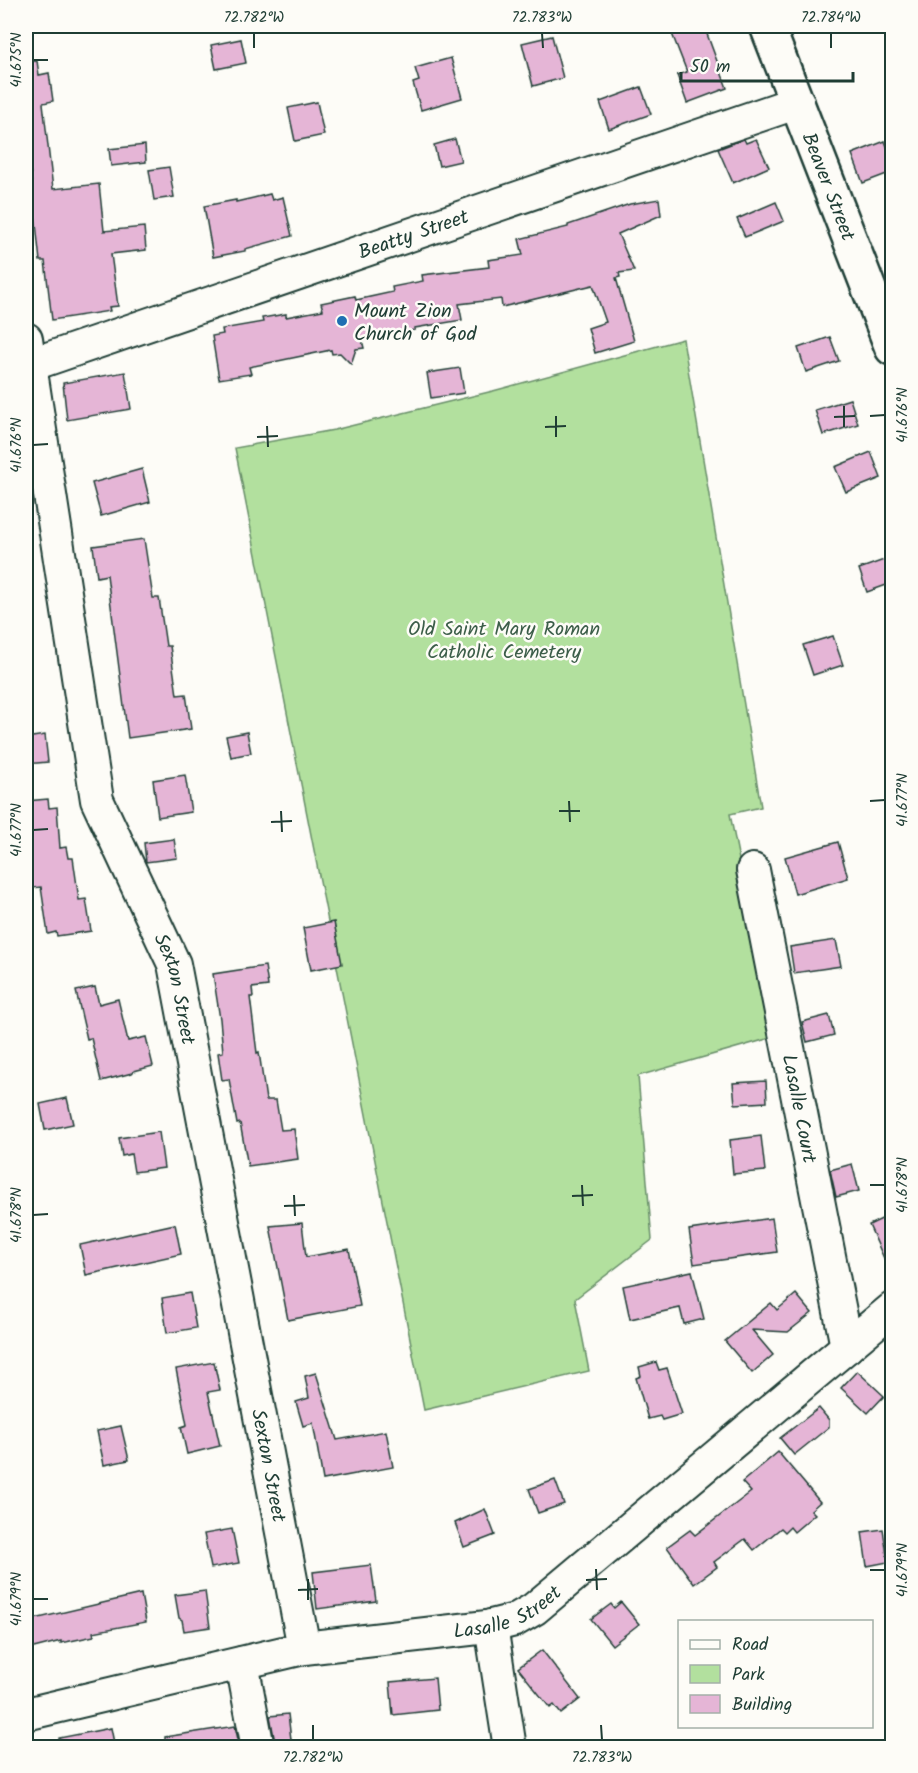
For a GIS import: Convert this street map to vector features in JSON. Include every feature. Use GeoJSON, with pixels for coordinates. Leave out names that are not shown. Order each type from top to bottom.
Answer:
{"type":"FeatureCollection","features":[{"type":"Feature","properties":{"kind":"main road","name":"Beaver Street"},"geometry":{"type":"LineString","coordinates":[[767,26],[892,348]]}},
{"type":"Feature","properties":{"kind":"street","name":"Beatty Street"},"geometry":{"type":"LineString","coordinates":[[28,352],[798,102]]}},
{"type":"Feature","properties":{"kind":"street","name":"Sexton Street"},"geometry":{"type":"LineString","coordinates":[[28,352],[98,800],[174,964],[304,1648]]}},
{"type":"Feature","properties":{"kind":"street","name":"Lasalle Court"},"geometry":{"type":"LineString","coordinates":[[753,870],[847,1347]]}},
{"type":"Feature","properties":{"kind":"street","name":"Lasalle Street"},"geometry":{"type":"LineString","coordinates":[[26,1714],[304,1648],[491,1626],[515,1620],[534,1609],[892,1309]]}},
{"type":"Feature","properties":{"kind":"street"},"geometry":{"type":"LineString","coordinates":[[491,1626],[510,1748]]}},
{"type":"Feature","properties":{"kind":"street"},"geometry":{"type":"LineString","coordinates":[[242,1663],[258,1748]]}},
{"type":"Feature","properties":{"kind":"green space","name":"Old Saint Mary Roman Catholic Cemetery"},"geometry":{"type":"Polygon","coordinates":[[[683,339],[761,807],[730,814],[774,1037],[638,1076],[652,1240],[575,1299],[589,1371],[424,1410],[235,448],[334,430],[493,391],[683,339]]]}},
{"type":"Feature","properties":{"kind":"building"},"geometry":{"type":"Polygon","coordinates":[[[669,26],[704,26],[727,88],[687,103],[677,75],[687,72],[669,26]]]}},
{"type":"Feature","properties":{"kind":"building"},"geometry":{"type":"Polygon","coordinates":[[[552,36],[563,78],[533,86],[522,43],[552,36]]]}},
{"type":"Feature","properties":{"kind":"building"},"geometry":{"type":"Polygon","coordinates":[[[241,39],[246,63],[216,69],[211,45],[241,39]]]}},
{"type":"Feature","properties":{"kind":"building"},"geometry":{"type":"Polygon","coordinates":[[[451,58],[462,98],[421,110],[413,83],[419,81],[415,68],[451,58]]]}},
{"type":"Feature","properties":{"kind":"building"},"geometry":{"type":"Polygon","coordinates":[[[37,61],[39,75],[49,73],[53,101],[43,103],[53,189],[99,184],[104,231],[144,227],[146,250],[111,254],[118,306],[109,307],[110,311],[52,320],[45,261],[40,261],[30,168],[26,169],[26,62],[37,61]]]}},
{"type":"Feature","properties":{"kind":"building"},"geometry":{"type":"Polygon","coordinates":[[[641,87],[651,114],[609,129],[600,102],[641,87]]]}},
{"type":"Feature","properties":{"kind":"building"},"geometry":{"type":"Polygon","coordinates":[[[317,102],[324,135],[295,141],[288,108],[317,102]]]}},
{"type":"Feature","properties":{"kind":"building"},"geometry":{"type":"Polygon","coordinates":[[[455,139],[461,161],[439,166],[434,145],[455,139]]]}},
{"type":"Feature","properties":{"kind":"building"},"geometry":{"type":"Polygon","coordinates":[[[744,139],[746,143],[756,139],[769,167],[733,183],[718,149],[744,139]]]}},
{"type":"Feature","properties":{"kind":"building"},"geometry":{"type":"Polygon","coordinates":[[[885,141],[892,160],[892,172],[863,183],[852,154],[885,141]]]}},
{"type":"Feature","properties":{"kind":"building"},"geometry":{"type":"Polygon","coordinates":[[[145,145],[146,162],[111,166],[109,149],[145,145]]]}},
{"type":"Feature","properties":{"kind":"building"},"geometry":{"type":"Polygon","coordinates":[[[169,167],[174,197],[154,200],[149,170],[169,167]]]}},
{"type":"Feature","properties":{"kind":"building"},"geometry":{"type":"Polygon","coordinates":[[[270,194],[272,200],[283,197],[292,236],[245,249],[245,251],[213,257],[204,206],[270,194]]]}},
{"type":"Feature","properties":{"kind":"building"},"geometry":{"type":"Polygon","coordinates":[[[659,199],[661,215],[618,234],[634,271],[619,273],[620,277],[616,278],[634,341],[595,353],[588,328],[606,322],[593,285],[502,307],[501,299],[459,304],[462,320],[362,340],[364,348],[356,349],[351,364],[340,353],[332,354],[331,350],[249,367],[251,374],[219,379],[212,336],[223,334],[222,329],[263,322],[262,318],[286,314],[286,317],[323,310],[321,303],[355,296],[356,300],[393,292],[392,287],[423,281],[422,275],[489,267],[488,260],[523,255],[519,239],[568,227],[568,225],[630,204],[659,199]]]}},
{"type":"Feature","properties":{"kind":"building"},"geometry":{"type":"Polygon","coordinates":[[[776,202],[784,221],[745,237],[737,219],[776,202]]]}},
{"type":"Feature","properties":{"kind":"building"},"geometry":{"type":"Polygon","coordinates":[[[830,337],[839,361],[806,372],[798,348],[830,337]]]}},
{"type":"Feature","properties":{"kind":"building"},"geometry":{"type":"Polygon","coordinates":[[[460,368],[464,393],[431,398],[427,373],[460,368]]]}},
{"type":"Feature","properties":{"kind":"building"},"geometry":{"type":"Polygon","coordinates":[[[125,372],[131,409],[67,420],[63,383],[125,372]]]}},
{"type":"Feature","properties":{"kind":"building"},"geometry":{"type":"Polygon","coordinates":[[[850,399],[858,424],[823,435],[815,410],[850,399]]]}},
{"type":"Feature","properties":{"kind":"building"},"geometry":{"type":"Polygon","coordinates":[[[871,452],[881,478],[846,492],[835,467],[871,452]]]}},
{"type":"Feature","properties":{"kind":"building"},"geometry":{"type":"Polygon","coordinates":[[[142,469],[150,502],[101,516],[92,483],[142,469]]]}},
{"type":"Feature","properties":{"kind":"building"},"geometry":{"type":"Polygon","coordinates":[[[144,539],[153,598],[159,598],[166,646],[170,646],[177,695],[186,694],[191,729],[128,738],[107,575],[97,577],[93,546],[144,539]]]}},
{"type":"Feature","properties":{"kind":"building"},"geometry":{"type":"Polygon","coordinates":[[[892,557],[892,583],[867,592],[859,569],[892,557]]]}},
{"type":"Feature","properties":{"kind":"building"},"geometry":{"type":"Polygon","coordinates":[[[833,636],[843,665],[813,675],[803,645],[833,636]]]}},
{"type":"Feature","properties":{"kind":"building"},"geometry":{"type":"Polygon","coordinates":[[[247,732],[251,753],[231,757],[226,736],[247,732]]]}},
{"type":"Feature","properties":{"kind":"building"},"geometry":{"type":"Polygon","coordinates":[[[45,735],[48,762],[26,764],[26,738],[45,735]]]}},
{"type":"Feature","properties":{"kind":"building"},"geometry":{"type":"Polygon","coordinates":[[[185,775],[191,812],[158,817],[153,780],[185,775]]]}},
{"type":"Feature","properties":{"kind":"building"},"geometry":{"type":"Polygon","coordinates":[[[48,799],[49,808],[57,807],[60,848],[66,847],[68,858],[73,858],[79,900],[86,899],[91,931],[57,936],[56,932],[48,934],[41,887],[32,888],[30,872],[26,873],[26,801],[48,799]]]}},
{"type":"Feature","properties":{"kind":"building"},"geometry":{"type":"Polygon","coordinates":[[[174,839],[177,858],[146,862],[144,843],[174,839]]]}},
{"type":"Feature","properties":{"kind":"building"},"geometry":{"type":"Polygon","coordinates":[[[838,842],[848,878],[795,894],[785,857],[838,842]]]}},
{"type":"Feature","properties":{"kind":"building"},"geometry":{"type":"Polygon","coordinates":[[[334,922],[342,964],[311,970],[303,928],[334,922]]]}},
{"type":"Feature","properties":{"kind":"building"},"geometry":{"type":"Polygon","coordinates":[[[836,940],[841,966],[794,973],[790,947],[836,940]]]}},
{"type":"Feature","properties":{"kind":"building"},"geometry":{"type":"Polygon","coordinates":[[[265,966],[268,986],[252,988],[253,997],[250,997],[257,1053],[259,1052],[266,1100],[276,1100],[281,1130],[294,1129],[298,1159],[248,1166],[229,1079],[222,1080],[218,1053],[223,1052],[213,974],[265,966]]]}},
{"type":"Feature","properties":{"kind":"building"},"geometry":{"type":"Polygon","coordinates":[[[95,987],[99,1004],[118,999],[128,1041],[146,1037],[153,1066],[101,1081],[91,1038],[87,1039],[76,991],[95,987]]]}},
{"type":"Feature","properties":{"kind":"building"},"geometry":{"type":"Polygon","coordinates":[[[829,1015],[834,1035],[807,1042],[802,1022],[829,1015]]]}},
{"type":"Feature","properties":{"kind":"building"},"geometry":{"type":"Polygon","coordinates":[[[766,1081],[767,1102],[735,1104],[733,1083],[766,1081]]]}},
{"type":"Feature","properties":{"kind":"building"},"geometry":{"type":"Polygon","coordinates":[[[67,1098],[73,1124],[45,1130],[40,1104],[67,1098]]]}},
{"type":"Feature","properties":{"kind":"building"},"geometry":{"type":"Polygon","coordinates":[[[159,1132],[164,1168],[134,1172],[131,1154],[122,1156],[119,1138],[159,1132]]]}},
{"type":"Feature","properties":{"kind":"building"},"geometry":{"type":"Polygon","coordinates":[[[761,1136],[765,1171],[733,1174],[730,1140],[761,1136]]]}},
{"type":"Feature","properties":{"kind":"building"},"geometry":{"type":"Polygon","coordinates":[[[852,1164],[859,1191],[836,1197],[830,1170],[852,1164]]]}},
{"type":"Feature","properties":{"kind":"building"},"geometry":{"type":"Polygon","coordinates":[[[892,1214],[892,1276],[869,1225],[892,1214]]]}},
{"type":"Feature","properties":{"kind":"building"},"geometry":{"type":"Polygon","coordinates":[[[772,1218],[777,1252],[694,1264],[689,1230],[772,1218]]]}},
{"type":"Feature","properties":{"kind":"building"},"geometry":{"type":"Polygon","coordinates":[[[302,1223],[306,1257],[349,1249],[360,1306],[288,1320],[270,1226],[302,1223]]]}},
{"type":"Feature","properties":{"kind":"building"},"geometry":{"type":"Polygon","coordinates":[[[175,1224],[181,1254],[86,1275],[80,1245],[175,1224]]]}},
{"type":"Feature","properties":{"kind":"building"},"geometry":{"type":"Polygon","coordinates":[[[692,1271],[704,1319],[684,1324],[680,1308],[630,1319],[623,1286],[692,1271]]]}},
{"type":"Feature","properties":{"kind":"building"},"geometry":{"type":"Polygon","coordinates":[[[190,1293],[196,1328],[167,1333],[162,1298],[190,1293]]]}},
{"type":"Feature","properties":{"kind":"building"},"geometry":{"type":"Polygon","coordinates":[[[796,1294],[812,1313],[788,1332],[752,1330],[773,1355],[752,1373],[725,1341],[771,1303],[777,1310],[796,1294]]]}},
{"type":"Feature","properties":{"kind":"building"},"geometry":{"type":"Polygon","coordinates":[[[214,1362],[220,1390],[208,1392],[220,1446],[187,1454],[181,1427],[187,1425],[176,1369],[214,1362]]]}},
{"type":"Feature","properties":{"kind":"building"},"geometry":{"type":"Polygon","coordinates":[[[656,1362],[659,1370],[667,1368],[682,1414],[662,1420],[660,1416],[648,1419],[636,1378],[641,1376],[639,1367],[656,1362]]]}},
{"type":"Feature","properties":{"kind":"building"},"geometry":{"type":"Polygon","coordinates":[[[857,1371],[884,1396],[868,1413],[841,1388],[857,1371]]]}},
{"type":"Feature","properties":{"kind":"building"},"geometry":{"type":"Polygon","coordinates":[[[316,1373],[337,1440],[386,1431],[393,1467],[323,1480],[313,1423],[303,1426],[296,1402],[309,1398],[305,1376],[316,1373]]]}},
{"type":"Feature","properties":{"kind":"building"},"geometry":{"type":"Polygon","coordinates":[[[819,1408],[829,1420],[829,1427],[794,1455],[780,1438],[819,1408]]]}},
{"type":"Feature","properties":{"kind":"building"},"geometry":{"type":"Polygon","coordinates":[[[121,1426],[129,1460],[104,1465],[97,1431],[121,1426]]]}},
{"type":"Feature","properties":{"kind":"building"},"geometry":{"type":"Polygon","coordinates":[[[778,1452],[820,1502],[811,1510],[815,1514],[794,1532],[790,1527],[785,1532],[781,1528],[754,1550],[745,1539],[714,1562],[717,1567],[694,1584],[667,1547],[690,1530],[695,1535],[751,1492],[742,1482],[778,1452]]]}},
{"type":"Feature","properties":{"kind":"building"},"geometry":{"type":"Polygon","coordinates":[[[555,1480],[564,1504],[538,1513],[529,1489],[555,1480]]]}},
{"type":"Feature","properties":{"kind":"building"},"geometry":{"type":"Polygon","coordinates":[[[485,1509],[495,1535],[464,1547],[455,1523],[485,1509]]]}},
{"type":"Feature","properties":{"kind":"building"},"geometry":{"type":"Polygon","coordinates":[[[232,1529],[239,1563],[211,1568],[204,1534],[232,1529]]]}},
{"type":"Feature","properties":{"kind":"building"},"geometry":{"type":"Polygon","coordinates":[[[883,1529],[888,1562],[867,1566],[862,1532],[883,1529]]]}},
{"type":"Feature","properties":{"kind":"building"},"geometry":{"type":"Polygon","coordinates":[[[371,1565],[376,1601],[317,1609],[313,1572],[371,1565]]]}},
{"type":"Feature","properties":{"kind":"building"},"geometry":{"type":"Polygon","coordinates":[[[205,1591],[210,1627],[184,1631],[175,1595],[205,1591]]]}},
{"type":"Feature","properties":{"kind":"building"},"geometry":{"type":"Polygon","coordinates":[[[141,1594],[146,1622],[93,1632],[94,1636],[26,1650],[26,1621],[141,1594]]]}},
{"type":"Feature","properties":{"kind":"building"},"geometry":{"type":"Polygon","coordinates":[[[621,1602],[639,1624],[612,1645],[591,1619],[611,1604],[614,1608],[621,1602]]]}},
{"type":"Feature","properties":{"kind":"building"},"geometry":{"type":"Polygon","coordinates":[[[542,1650],[580,1699],[561,1714],[554,1705],[550,1708],[518,1668],[542,1650]]]}},
{"type":"Feature","properties":{"kind":"building"},"geometry":{"type":"Polygon","coordinates":[[[435,1678],[438,1710],[393,1715],[390,1682],[435,1678]]]}},
{"type":"Feature","properties":{"kind":"building"},"geometry":{"type":"Polygon","coordinates":[[[288,1714],[292,1748],[276,1748],[270,1716],[288,1714]]]}},
{"type":"Feature","properties":{"kind":"building"},"geometry":{"type":"Polygon","coordinates":[[[235,1726],[240,1748],[165,1748],[165,1737],[235,1726]]]}},
{"type":"Feature","properties":{"kind":"building"},"geometry":{"type":"Polygon","coordinates":[[[111,1728],[115,1748],[59,1748],[59,1738],[111,1728]]]}},
{"type":"Feature","properties":{"kind":"place","name":"Mount Zion Church of God"},"geometry":{"type":"Point","coordinates":[342,321]}}]}
